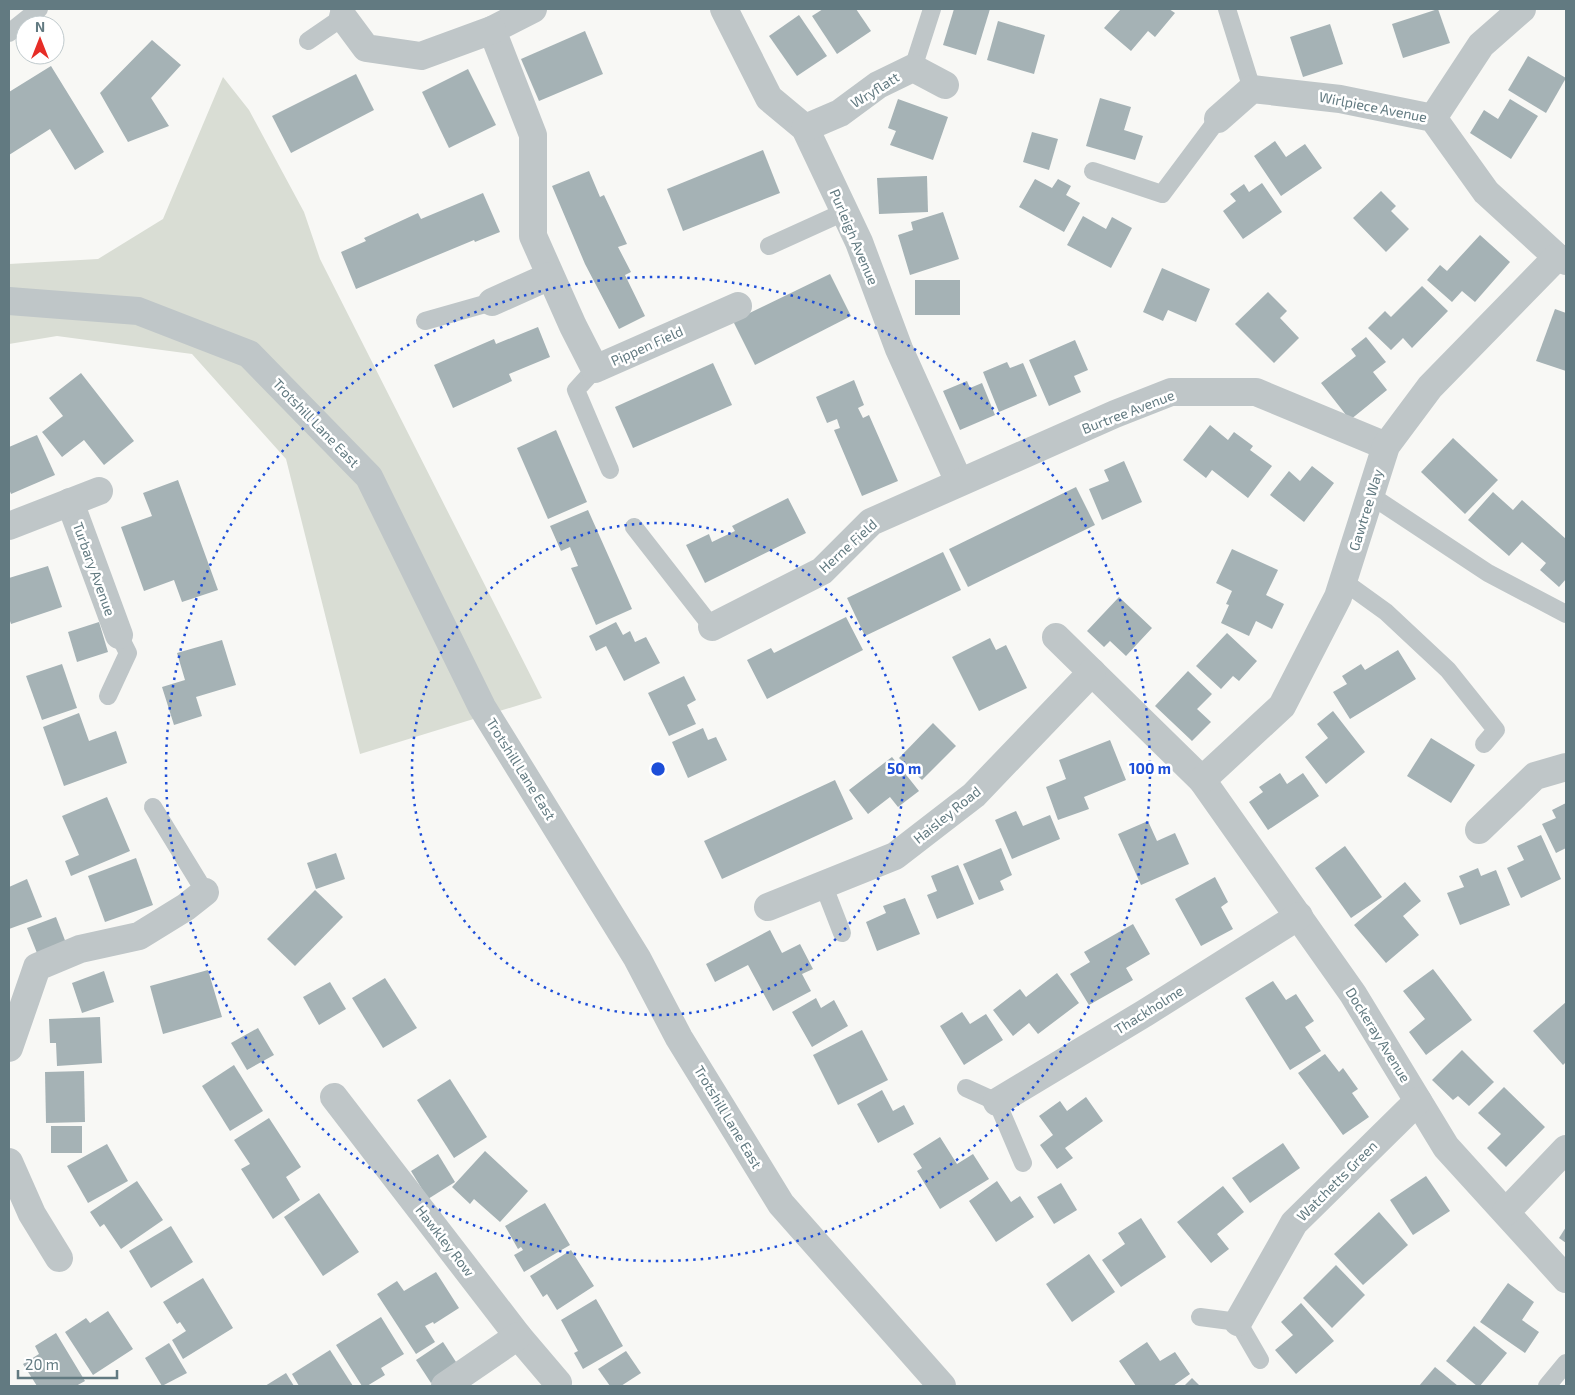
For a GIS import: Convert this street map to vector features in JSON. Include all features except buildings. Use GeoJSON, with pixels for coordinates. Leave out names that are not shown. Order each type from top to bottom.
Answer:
{"type":"FeatureCollection","features":[{"type":"Feature","properties":{"kind":"street"},"geometry":{"type":"LineString","coordinates":[[341,13],[366,48],[421,56],[492,30],[533,9]]}},
{"type":"Feature","properties":{"kind":"street","name":"Purleigh Avenue"},"geometry":{"type":"LineString","coordinates":[[724,9],[744,45],[769,98],[805,128],[859,242],[898,349],[960,482]]}},
{"type":"Feature","properties":{"kind":"street"},"geometry":{"type":"LineString","coordinates":[[1433,118],[1482,45],[1522,9]]}},
{"type":"Feature","properties":{"kind":"street","name":"Pippen Field"},"geometry":{"type":"LineString","coordinates":[[492,30],[533,135],[533,236],[595,369],[738,306]]}},
{"type":"Feature","properties":{"kind":"street","name":"Wryflatt"},"geometry":{"type":"LineString","coordinates":[[805,128],[840,113],[878,85],[913,68],[945,85]]}},
{"type":"Feature","properties":{"kind":"street"},"geometry":{"type":"LineString","coordinates":[[1218,118],[1252,89]]}},
{"type":"Feature","properties":{"kind":"street","name":"Wirlpiece Avenue"},"geometry":{"type":"LineString","coordinates":[[1252,89],[1340,99],[1433,118],[1486,192],[1561,259]]}},
{"type":"Feature","properties":{"kind":"street","name":"Gawtree Way"},"geometry":{"type":"LineString","coordinates":[[1202,780],[1282,706],[1338,597],[1386,446],[1430,387],[1561,259]]}},
{"type":"Feature","properties":{"kind":"street"},"geometry":{"type":"LineString","coordinates":[[492,302],[550,276]]}},
{"type":"Feature","properties":{"kind":"street","name":"Trotshill Lane East"},"geometry":{"type":"LineString","coordinates":[[9,301],[138,311],[249,354],[369,477],[482,707],[637,958],[679,1038],[781,1204],[942,1386]]}},
{"type":"Feature","properties":{"kind":"street","name":"Burtree Avenue"},"geometry":{"type":"LineString","coordinates":[[960,482],[1115,414],[1171,392],[1256,392],[1386,446]]}},
{"type":"Feature","properties":{"kind":"street","name":"Herne Field"},"geometry":{"type":"LineString","coordinates":[[712,628],[822,571],[871,522],[960,482]]}},
{"type":"Feature","properties":{"kind":"street"},"geometry":{"type":"LineString","coordinates":[[9,526],[98,490]]}},
{"type":"Feature","properties":{"kind":"street","name":"Turbary Avenue"},"geometry":{"type":"LineString","coordinates":[[70,502],[119,635]]}},
{"type":"Feature","properties":{"kind":"street"},"geometry":{"type":"LineString","coordinates":[[1056,637],[1202,780]]}},
{"type":"Feature","properties":{"kind":"street","name":"Haisley Road"},"geometry":{"type":"LineString","coordinates":[[768,907],[895,856],[974,795],[1092,672]]}},
{"type":"Feature","properties":{"kind":"street"},"geometry":{"type":"LineString","coordinates":[[1479,830],[1535,776],[1566,767]]}},
{"type":"Feature","properties":{"kind":"street","name":"Dockeray Avenue"},"geometry":{"type":"LineString","coordinates":[[1202,780],[1353,994],[1446,1147],[1566,1278]]}},
{"type":"Feature","properties":{"kind":"street"},"geometry":{"type":"LineString","coordinates":[[9,1048],[37,966],[80,949],[139,936],[186,907],[205,892]]}},
{"type":"Feature","properties":{"kind":"street","name":"Thackholme"},"geometry":{"type":"LineString","coordinates":[[997,1102],[1145,1013],[1299,916]]}},
{"type":"Feature","properties":{"kind":"street","name":"Hawkley Row"},"geometry":{"type":"LineString","coordinates":[[334,1097],[518,1336],[558,1383]]}},
{"type":"Feature","properties":{"kind":"street","name":"Watchetts Green"},"geometry":{"type":"LineString","coordinates":[[1238,1322],[1294,1224],[1418,1101]]}},
{"type":"Feature","properties":{"kind":"street"},"geometry":{"type":"LineString","coordinates":[[1506,1212],[1566,1149]]}},
{"type":"Feature","properties":{"kind":"street"},"geometry":{"type":"LineString","coordinates":[[9,1162],[32,1214],[60,1258]]}},
{"type":"Feature","properties":{"kind":"street"},"geometry":{"type":"LineString","coordinates":[[445,1386],[518,1336]]}},
{"type":"Feature","properties":{"kind":"lane"},"geometry":{"type":"LineString","coordinates":[[9,33],[39,9]]}},
{"type":"Feature","properties":{"kind":"lane"},"geometry":{"type":"LineString","coordinates":[[913,68],[932,9]]}},
{"type":"Feature","properties":{"kind":"lane"},"geometry":{"type":"LineString","coordinates":[[1227,9],[1252,89]]}},
{"type":"Feature","properties":{"kind":"lane"},"geometry":{"type":"LineString","coordinates":[[308,41],[341,13]]}},
{"type":"Feature","properties":{"kind":"lane"},"geometry":{"type":"LineString","coordinates":[[1093,171],[1162,194],[1218,118]]}},
{"type":"Feature","properties":{"kind":"lane"},"geometry":{"type":"LineString","coordinates":[[769,246],[844,212]]}},
{"type":"Feature","properties":{"kind":"lane"},"geometry":{"type":"LineString","coordinates":[[425,321],[492,302]]}},
{"type":"Feature","properties":{"kind":"lane"},"geometry":{"type":"LineString","coordinates":[[595,369],[576,390],[610,470]]}},
{"type":"Feature","properties":{"kind":"lane"},"geometry":{"type":"LineString","coordinates":[[1370,495],[1488,573],[1566,614]]}},
{"type":"Feature","properties":{"kind":"lane"},"geometry":{"type":"LineString","coordinates":[[634,527],[712,628]]}},
{"type":"Feature","properties":{"kind":"lane"},"geometry":{"type":"LineString","coordinates":[[1343,581],[1386,612],[1448,670],[1496,730],[1484,744]]}},
{"type":"Feature","properties":{"kind":"lane"},"geometry":{"type":"LineString","coordinates":[[108,696],[128,653],[119,635]]}},
{"type":"Feature","properties":{"kind":"lane"},"geometry":{"type":"LineString","coordinates":[[153,807],[205,892]]}},
{"type":"Feature","properties":{"kind":"lane"},"geometry":{"type":"LineString","coordinates":[[824,884],[842,933]]}},
{"type":"Feature","properties":{"kind":"lane"},"geometry":{"type":"LineString","coordinates":[[966,1088],[997,1102],[1023,1163]]}},
{"type":"Feature","properties":{"kind":"lane"},"geometry":{"type":"LineString","coordinates":[[1200,1317],[1238,1322],[1260,1360]]}},
{"type":"Feature","properties":{"kind":"lane"},"geometry":{"type":"LineString","coordinates":[[1547,1386],[1566,1363]]}},
{"type":"Feature","properties":{"kind":"shaded area"},"geometry":{"type":"Polygon","coordinates":[[[223,77],[249,110],[304,212],[320,259],[542,698],[360,754],[286,459],[192,354],[57,336],[9,344],[9,264],[98,259],[163,219],[223,77]]]}}]}
